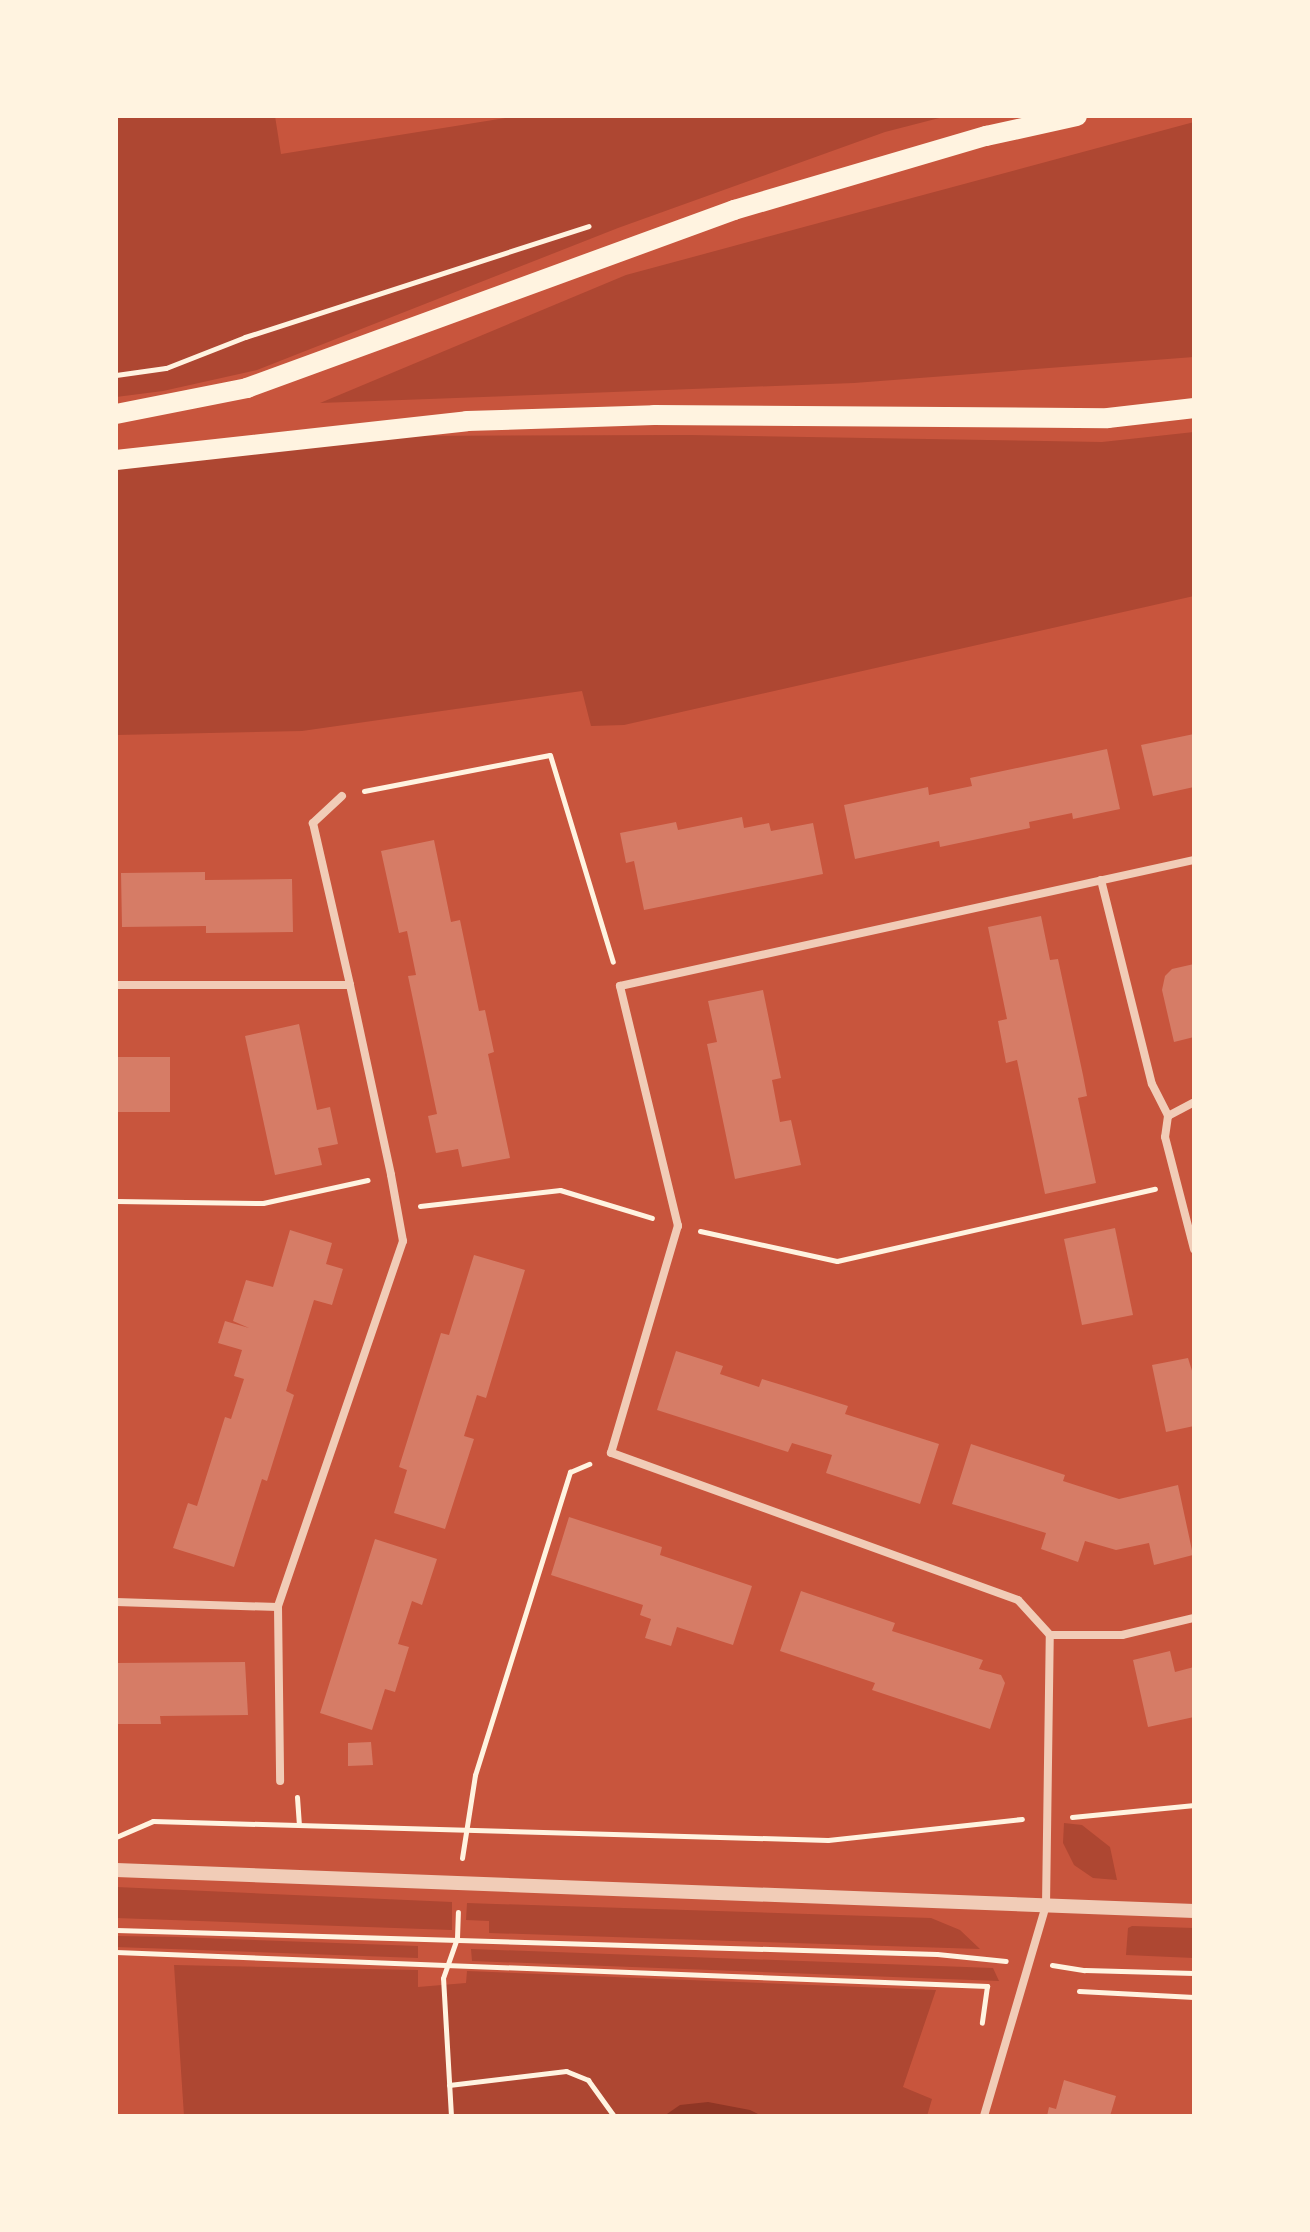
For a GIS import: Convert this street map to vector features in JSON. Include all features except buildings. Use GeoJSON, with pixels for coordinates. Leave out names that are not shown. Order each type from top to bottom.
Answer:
{"type":"FeatureCollection","features":[{"type":"Feature","properties":{"kind":"main road"},"geometry":{"type":"LineString","coordinates":[[116,414],[247,388],[734,210],[986,136],[1077,116]]}},
{"type":"Feature","properties":{"kind":"main road"},"geometry":{"type":"LineString","coordinates":[[116,460],[467,421],[654,415],[1108,418],[1194,408]]}},
{"type":"Feature","properties":{"kind":"street"},"geometry":{"type":"LineString","coordinates":[[280,1781],[278,1607],[403,1241],[313,823],[342,796]]}},
{"type":"Feature","properties":{"kind":"street"},"geometry":{"type":"LineString","coordinates":[[984,2116],[1046,1906],[1050,1635],[1018,1600],[611,1453],[678,1226],[620,986],[1194,860]]}},
{"type":"Feature","properties":{"kind":"street"},"geometry":{"type":"LineString","coordinates":[[1101,880],[1152,1084],[1168,1116],[1165,1137],[1194,1249]]}},
{"type":"Feature","properties":{"kind":"street"},"geometry":{"type":"LineString","coordinates":[[116,985],[350,985]]}},
{"type":"Feature","properties":{"kind":"street"},"geometry":{"type":"LineString","coordinates":[[1168,1116],[1194,1102]]}},
{"type":"Feature","properties":{"kind":"street"},"geometry":{"type":"LineString","coordinates":[[116,1602],[278,1607]]}},
{"type":"Feature","properties":{"kind":"street"},"geometry":{"type":"LineString","coordinates":[[1050,1635],[1122,1635],[1194,1618]]}},
{"type":"Feature","properties":{"kind":"street"},"geometry":{"type":"LineString","coordinates":[[116,1870],[1194,1911]]}},
{"type":"Feature","properties":{"kind":"path"},"geometry":{"type":"LineString","coordinates":[[116,375],[166,368],[245,337],[597,223]]}},
{"type":"Feature","properties":{"kind":"path"},"geometry":{"type":"LineString","coordinates":[[342,796],[550,755],[620,986]]}},
{"type":"Feature","properties":{"kind":"path"},"geometry":{"type":"LineString","coordinates":[[116,1201],[263,1203],[391,1175]]}},
{"type":"Feature","properties":{"kind":"path"},"geometry":{"type":"LineString","coordinates":[[395,1209],[560,1190],[678,1226],[837,1261],[1175,1184]]}},
{"type":"Feature","properties":{"kind":"path"},"geometry":{"type":"LineString","coordinates":[[451,2116],[443,1978],[457,1938],[459,1883],[475,1775],[570,1472],[611,1453]]}},
{"type":"Feature","properties":{"kind":"path"},"geometry":{"type":"LineString","coordinates":[[297,1793],[299,1825]]}},
{"type":"Feature","properties":{"kind":"path"},"geometry":{"type":"LineString","coordinates":[[116,1837],[153,1821],[828,1840],[996,1819],[1048,1819],[1194,1805]]}},
{"type":"Feature","properties":{"kind":"path"},"geometry":{"type":"LineString","coordinates":[[116,1930],[937,1954],[1085,1970],[1194,1973]]}},
{"type":"Feature","properties":{"kind":"path"},"geometry":{"type":"LineString","coordinates":[[116,1952],[987,1986],[981,2025]]}},
{"type":"Feature","properties":{"kind":"path"},"geometry":{"type":"LineString","coordinates":[[1079,1991],[1194,1997]]}},
{"type":"Feature","properties":{"kind":"path"},"geometry":{"type":"LineString","coordinates":[[449,2085],[566,2071],[588,2080],[614,2116]]}},
{"type":"Feature","properties":{"kind":"shaded area"},"geometry":{"type":"Polygon","coordinates":[[[116,116],[275,116],[281,154],[517,116],[947,116],[885,132],[618,228],[257,370],[163,391],[116,397],[116,116]]]}},
{"type":"Feature","properties":{"kind":"shaded area"},"geometry":{"type":"Polygon","coordinates":[[[1194,122],[1194,357],[854,383],[320,403],[626,275],[1194,122]]]}},
{"type":"Feature","properties":{"kind":"shaded area"},"geometry":{"type":"Polygon","coordinates":[[[1194,432],[1194,596],[624,725],[591,726],[582,691],[302,731],[116,735],[116,468],[398,436],[690,435],[1102,442],[1194,432]]]}},
{"type":"Feature","properties":{"kind":"shaded area"},"geometry":{"type":"Polygon","coordinates":[[[1064,1823],[1082,1825],[1110,1847],[1117,1880],[1093,1878],[1074,1865],[1063,1843],[1064,1823]]]}},
{"type":"Feature","properties":{"kind":"shaded area"},"geometry":{"type":"Polygon","coordinates":[[[116,1887],[452,1902],[452,1930],[116,1918],[116,1887]]]}},
{"type":"Feature","properties":{"kind":"shaded area"},"geometry":{"type":"Polygon","coordinates":[[[467,1903],[931,1918],[960,1930],[980,1949],[489,1933],[489,1921],[466,1920],[467,1903]]]}},
{"type":"Feature","properties":{"kind":"shaded area"},"geometry":{"type":"Polygon","coordinates":[[[1128,1928],[1194,1928],[1194,1958],[1126,1955],[1128,1928]]]}},
{"type":"Feature","properties":{"kind":"shaded area"},"geometry":{"type":"Polygon","coordinates":[[[116,1936],[418,1946],[418,1958],[116,1947],[116,1936]]]}},
{"type":"Feature","properties":{"kind":"shaded area"},"geometry":{"type":"Polygon","coordinates":[[[471,1949],[993,1968],[999,1981],[472,1961],[471,1949]]]}},
{"type":"Feature","properties":{"kind":"shaded area"},"geometry":{"type":"Polygon","coordinates":[[[174,1965],[418,1970],[418,1987],[466,1983],[467,1971],[936,1990],[903,2087],[932,2099],[927,2116],[184,2116],[174,1965]]]}},
{"type":"Feature","properties":{"kind":"shaded area"},"geometry":{"type":"Polygon","coordinates":[[[708,2102],[750,2110],[762,2116],[664,2116],[680,2105],[708,2102]]]}}]}
